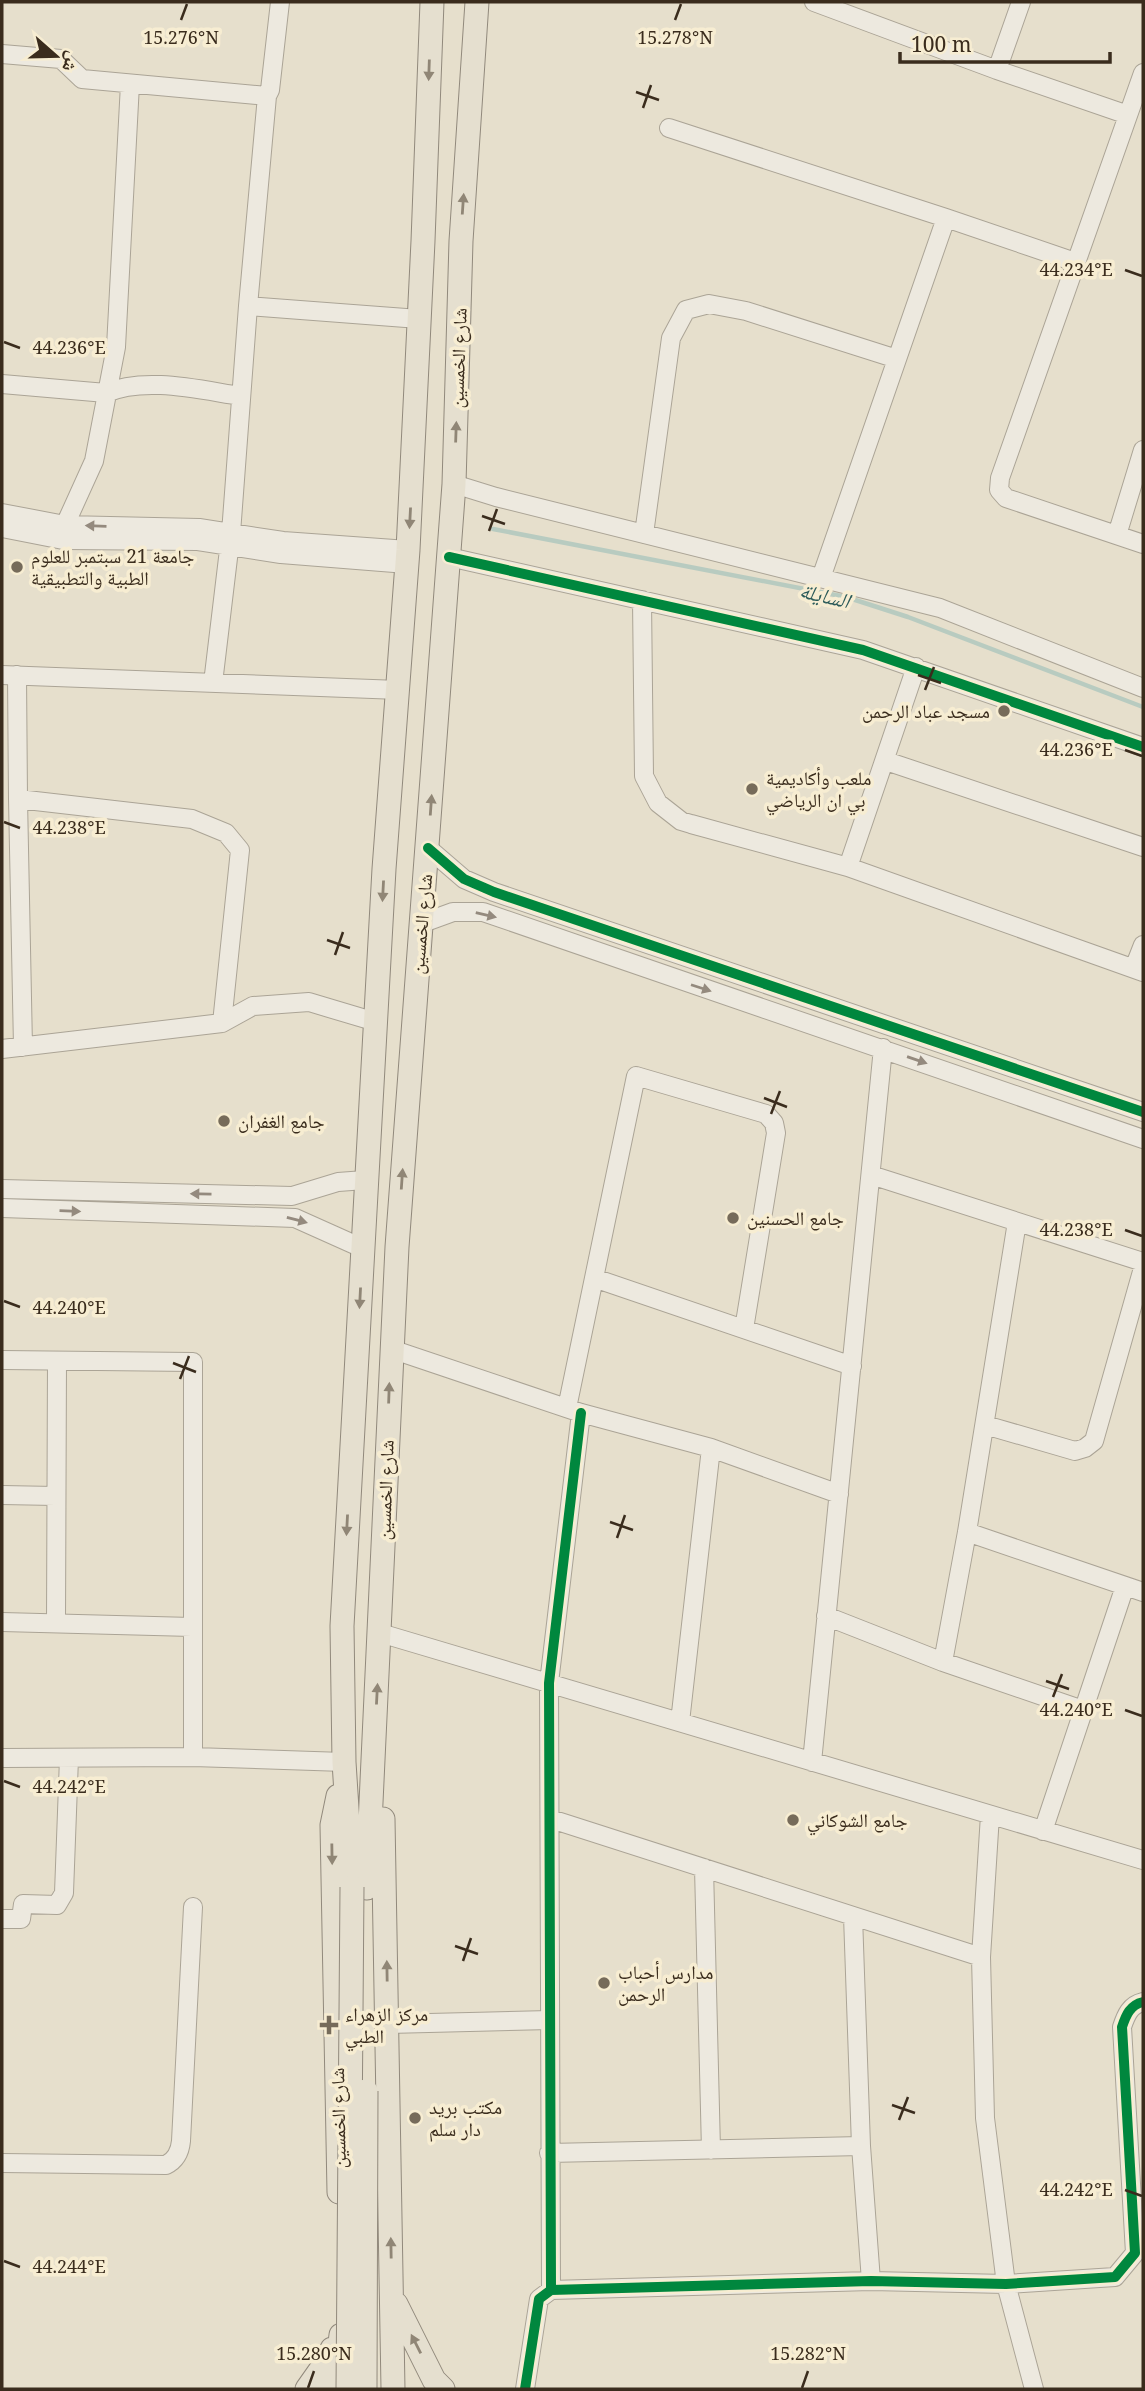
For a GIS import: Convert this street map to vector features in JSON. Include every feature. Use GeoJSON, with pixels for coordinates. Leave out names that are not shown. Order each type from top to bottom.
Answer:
{"type":"FeatureCollection","features":[{"type":"Feature","properties":{"kind":"main road","name":"شارع الخمسين"},"geometry":{"type":"LineString","coordinates":[[365,2389],[359,1888],[344,1762],[342,1626],[365,1180],[407,557],[432,2]]}},
{"type":"Feature","properties":{"kind":"main road","name":"شارع الخمسين"},"geometry":{"type":"LineString","coordinates":[[348,2389],[359,1888],[373,1762],[397,1247],[454,484],[461,241],[477,2]]}},
{"type":"Feature","properties":{"kind":"main road"},"geometry":{"type":"LineString","coordinates":[[423,241],[461,241]]}},
{"type":"Feature","properties":{"kind":"main road"},"geometry":{"type":"LineString","coordinates":[[362,1248],[397,1247]]}},
{"type":"Feature","properties":{"kind":"main road","name":"شارع الخمسين"},"geometry":{"type":"LineString","coordinates":[[329,2389],[337,2366],[342,2327],[332,1825],[344,1762]]}},
{"type":"Feature","properties":{"kind":"main road","name":"شارع الخمسين"},"geometry":{"type":"LineString","coordinates":[[373,1762],[385,1826],[393,2389]]}},
{"type":"Feature","properties":{"kind":"main road"},"geometry":{"type":"LineString","coordinates":[[392,2297],[434,2380],[443,2389]]}},
{"type":"Feature","properties":{"kind":"main road"},"geometry":{"type":"LineString","coordinates":[[307,2389],[326,2362],[342,2327],[353,2336],[368,2339],[382,2335],[392,2324]]}},
{"type":"Feature","properties":{"kind":"street"},"geometry":{"type":"LineString","coordinates":[[213,683],[230,539],[267,96],[270,90],[280,2]]}},
{"type":"Feature","properties":{"kind":"street"},"geometry":{"type":"LineString","coordinates":[[814,2],[1128,115]]}},
{"type":"Feature","properties":{"kind":"street"},"geometry":{"type":"LineString","coordinates":[[997,70],[1021,2]]}},
{"type":"Feature","properties":{"kind":"street"},"geometry":{"type":"LineString","coordinates":[[2,54],[61,59],[82,79],[267,96]]}},
{"type":"Feature","properties":{"kind":"street"},"geometry":{"type":"LineString","coordinates":[[1143,73],[1000,478],[999,490],[1006,498],[1143,544]]}},
{"type":"Feature","properties":{"kind":"street"},"geometry":{"type":"LineString","coordinates":[[65,525],[94,461],[116,347],[130,84]]}},
{"type":"Feature","properties":{"kind":"street"},"geometry":{"type":"LineString","coordinates":[[668,128],[1075,262]]}},
{"type":"Feature","properties":{"kind":"street"},"geometry":{"type":"LineString","coordinates":[[821,579],[946,218]]}},
{"type":"Feature","properties":{"kind":"street"},"geometry":{"type":"LineString","coordinates":[[644,534],[671,338],[686,310],[709,304],[746,311],[897,359]]}},
{"type":"Feature","properties":{"kind":"street"},"geometry":{"type":"LineString","coordinates":[[248,306],[419,318]]}},
{"type":"Feature","properties":{"kind":"street"},"geometry":{"type":"LineString","coordinates":[[2,384],[106,393],[140,384],[241,396]]}},
{"type":"Feature","properties":{"kind":"street"},"geometry":{"type":"LineString","coordinates":[[1117,535],[1143,450]]}},
{"type":"Feature","properties":{"kind":"street"},"geometry":{"type":"LineString","coordinates":[[454,484],[496,497],[940,608],[1143,688]]}},
{"type":"Feature","properties":{"kind":"street"},"geometry":{"type":"LineString","coordinates":[[2,513],[65,525],[199,528],[230,539]]}},
{"type":"Feature","properties":{"kind":"street"},"geometry":{"type":"LineString","coordinates":[[2,528],[63,540],[283,541],[407,557]]}},
{"type":"Feature","properties":{"kind":"street"},"geometry":{"type":"LineString","coordinates":[[449,557],[863,650],[1143,747]]}},
{"type":"Feature","properties":{"kind":"street"},"geometry":{"type":"LineString","coordinates":[[642,600],[644,776],[658,803],[681,821],[848,867],[1139,970],[1143,945]]}},
{"type":"Feature","properties":{"kind":"street"},"geometry":{"type":"LineString","coordinates":[[848,867],[916,667]]}},
{"type":"Feature","properties":{"kind":"street"},"geometry":{"type":"LineString","coordinates":[[23,1047],[18,799],[9,675],[399,690]]}},
{"type":"Feature","properties":{"kind":"street"},"geometry":{"type":"LineString","coordinates":[[886,761],[1143,847]]}},
{"type":"Feature","properties":{"kind":"street"},"geometry":{"type":"LineString","coordinates":[[18,799],[191,819],[226,833],[240,850],[222,1023]]}},
{"type":"Feature","properties":{"kind":"street"},"geometry":{"type":"LineString","coordinates":[[428,848],[464,879],[494,892],[1143,1112]]}},
{"type":"Feature","properties":{"kind":"street"},"geometry":{"type":"LineString","coordinates":[[420,924],[453,912],[483,912],[1143,1139]]}},
{"type":"Feature","properties":{"kind":"street"},"geometry":{"type":"LineString","coordinates":[[742,1002],[751,978]]}},
{"type":"Feature","properties":{"kind":"street"},"geometry":{"type":"LineString","coordinates":[[2,1049],[222,1023],[253,1006],[309,1002],[376,1022]]}},
{"type":"Feature","properties":{"kind":"street"},"geometry":{"type":"LineString","coordinates":[[812,1762],[883,1048]]}},
{"type":"Feature","properties":{"kind":"street"},"geometry":{"type":"LineString","coordinates":[[551,2290],[549,1684],[574,1410],[594,1278],[636,1076],[766,1114],[774,1123],[776,1133],[744,1329]]}},
{"type":"Feature","properties":{"kind":"street"},"geometry":{"type":"LineString","coordinates":[[871,1175],[1143,1262]]}},
{"type":"Feature","properties":{"kind":"street"},"geometry":{"type":"LineString","coordinates":[[2,1189],[292,1196],[338,1182],[365,1180]]}},
{"type":"Feature","properties":{"kind":"street"},"geometry":{"type":"LineString","coordinates":[[2,1209],[295,1218],[362,1248]]}},
{"type":"Feature","properties":{"kind":"street"},"geometry":{"type":"LineString","coordinates":[[943,1662],[985,1425],[1017,1222]]}},
{"type":"Feature","properties":{"kind":"street"},"geometry":{"type":"LineString","coordinates":[[985,1425],[1075,1451],[1094,1441],[1143,1268]]}},
{"type":"Feature","properties":{"kind":"street"},"geometry":{"type":"LineString","coordinates":[[594,1278],[852,1366]]}},
{"type":"Feature","properties":{"kind":"street"},"geometry":{"type":"LineString","coordinates":[[391,1349],[574,1410],[711,1448],[839,1494]]}},
{"type":"Feature","properties":{"kind":"street"},"geometry":{"type":"LineString","coordinates":[[2,1360],[193,1363],[193,1757]]}},
{"type":"Feature","properties":{"kind":"street"},"geometry":{"type":"LineString","coordinates":[[56,1623],[57,1361]]}},
{"type":"Feature","properties":{"kind":"street"},"geometry":{"type":"LineString","coordinates":[[680,1722],[711,1448]]}},
{"type":"Feature","properties":{"kind":"street"},"geometry":{"type":"LineString","coordinates":[[2,1495],[55,1496]]}},
{"type":"Feature","properties":{"kind":"street"},"geometry":{"type":"LineString","coordinates":[[967,1532],[1143,1592]]}},
{"type":"Feature","properties":{"kind":"street"},"geometry":{"type":"LineString","coordinates":[[1044,1831],[1125,1586]]}},
{"type":"Feature","properties":{"kind":"street"},"geometry":{"type":"LineString","coordinates":[[826,1616],[943,1662],[1083,1710]]}},
{"type":"Feature","properties":{"kind":"street"},"geometry":{"type":"LineString","coordinates":[[2,1622],[192,1627]]}},
{"type":"Feature","properties":{"kind":"street"},"geometry":{"type":"LineString","coordinates":[[380,1633],[1143,1860]]}},
{"type":"Feature","properties":{"kind":"street"},"geometry":{"type":"LineString","coordinates":[[2,1758],[193,1757],[344,1762]]}},
{"type":"Feature","properties":{"kind":"street"},"geometry":{"type":"LineString","coordinates":[[2,1919],[21,1919],[23,1904],[57,1905],[64,1893],[69,1758]]}},
{"type":"Feature","properties":{"kind":"street"},"geometry":{"type":"LineString","coordinates":[[990,1815],[981,1957],[985,2118],[1006,2284],[1034,2389]]}},
{"type":"Feature","properties":{"kind":"street"},"geometry":{"type":"LineString","coordinates":[[551,1819],[981,1957]]}},
{"type":"Feature","properties":{"kind":"street"},"geometry":{"type":"LineString","coordinates":[[704,1868],[711,2150]]}},
{"type":"Feature","properties":{"kind":"street"},"geometry":{"type":"LineString","coordinates":[[2,2163],[166,2165],[172,2161],[180,2150],[181,2141],[193,1907]]}},
{"type":"Feature","properties":{"kind":"street"},"geometry":{"type":"LineString","coordinates":[[853,1916],[861,2146],[871,2281]]}},
{"type":"Feature","properties":{"kind":"street"},"geometry":{"type":"LineString","coordinates":[[525,2389],[539,2299],[551,2290],[871,2281],[1006,2284],[1115,2277],[1135,2253],[1122,2027],[1126,2014],[1135,2004],[1143,2002]]}},
{"type":"Feature","properties":{"kind":"street"},"geometry":{"type":"LineString","coordinates":[[388,2024],[550,2020]]}},
{"type":"Feature","properties":{"kind":"street"},"geometry":{"type":"LineString","coordinates":[[550,2153],[861,2146]]}},
{"type":"Feature","properties":{"kind":"waterway","name":"السايلة"},"geometry":{"type":"LineString","coordinates":[[493,529],[846,597],[908,617],[1143,707]]}},
{"type":"Feature","properties":{"kind":"cycle path"},"geometry":{"type":"LineString","coordinates":[[449,557],[863,650],[1143,747]]}},
{"type":"Feature","properties":{"kind":"cycle path"},"geometry":{"type":"LineString","coordinates":[[428,848],[464,879],[494,892],[1143,1112]]}},
{"type":"Feature","properties":{"kind":"cycle path"},"geometry":{"type":"LineString","coordinates":[[551,2290],[549,1683],[581,1413]]}},
{"type":"Feature","properties":{"kind":"cycle path"},"geometry":{"type":"LineString","coordinates":[[525,2389],[539,2299],[551,2290],[871,2281],[1006,2284],[1115,2277],[1135,2253],[1122,2027],[1129,2011],[1143,2002]]}},
{"type":"Feature","properties":{"kind":"place","name":"جامعة 21 سبتمبر للعلوم الطبية والتطبيقية"},"geometry":{"type":"Point","coordinates":[17,567]}},
{"type":"Feature","properties":{"kind":"place","name":"مسجد عباد الرحمن"},"geometry":{"type":"Point","coordinates":[1004,711]}},
{"type":"Feature","properties":{"kind":"place","name":"ملعب وأكاديمية بي ان الرياضي"},"geometry":{"type":"Point","coordinates":[752,789]}},
{"type":"Feature","properties":{"kind":"place","name":"جامع الغفران"},"geometry":{"type":"Point","coordinates":[224,1121]}},
{"type":"Feature","properties":{"kind":"place","name":"جامع الحسنين"},"geometry":{"type":"Point","coordinates":[733,1218]}},
{"type":"Feature","properties":{"kind":"place","name":"جامع الشوكاني"},"geometry":{"type":"Point","coordinates":[793,1820]}},
{"type":"Feature","properties":{"kind":"place","name":"مدارس أحباب الرحمن"},"geometry":{"type":"Point","coordinates":[604,1983]}},
{"type":"Feature","properties":{"kind":"place","name":"مركز الزهراء الطبي"},"geometry":{"type":"Point","coordinates":[329,2025]}},
{"type":"Feature","properties":{"kind":"place","name":"مكتب بريد دار سلم"},"geometry":{"type":"Point","coordinates":[415,2118]}}]}
